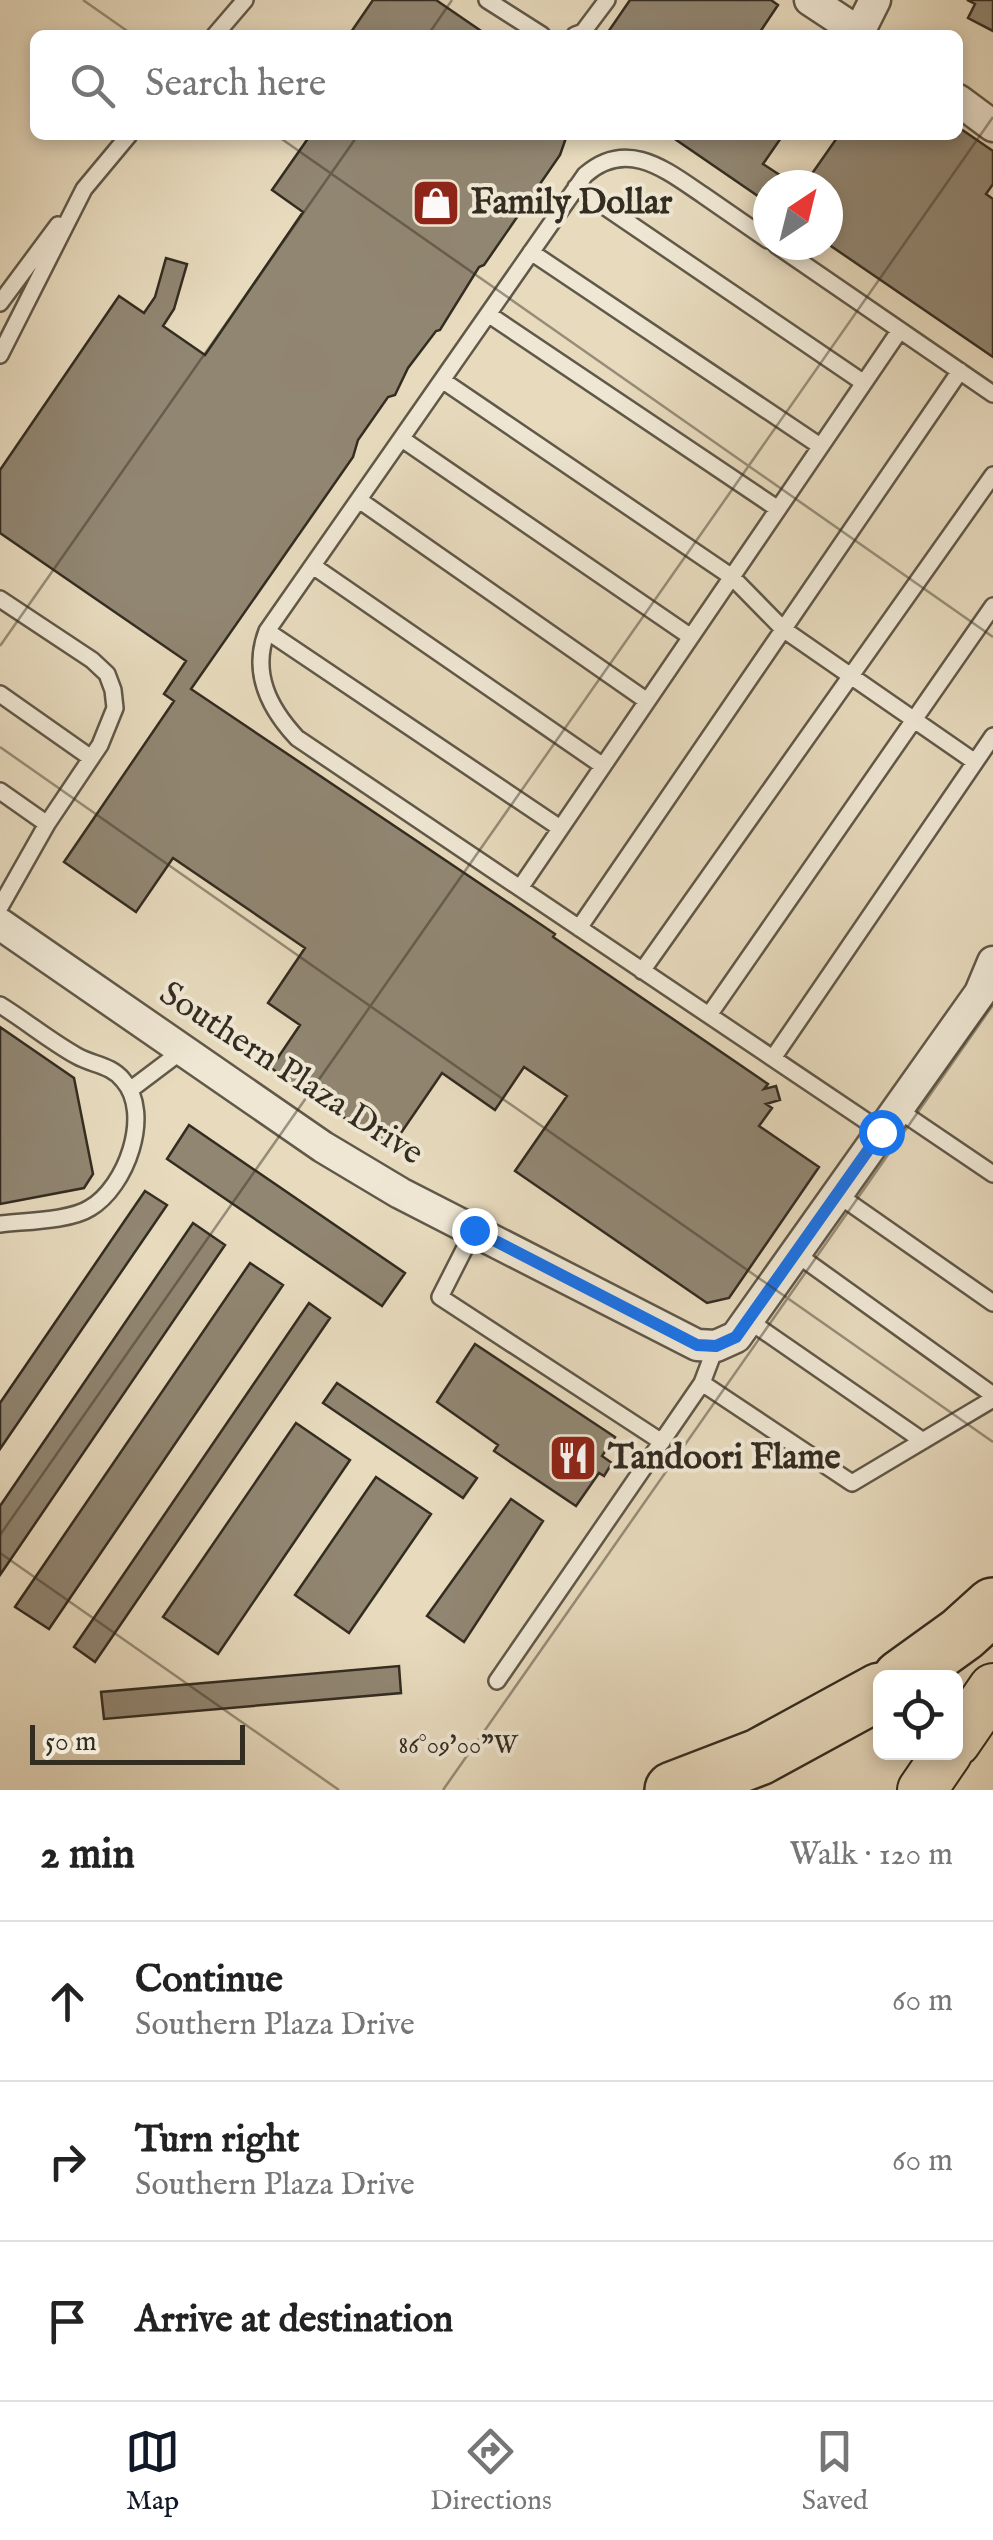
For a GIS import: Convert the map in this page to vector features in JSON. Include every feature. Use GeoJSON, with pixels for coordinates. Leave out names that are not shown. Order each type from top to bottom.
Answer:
{"type":"FeatureCollection","features":[{"type":"Feature","properties":{"kind":"highway"},"geometry":{"type":"LineString","coordinates":[[911,1670],[993,1606]]}},
{"type":"Feature","properties":{"kind":"highway"},"geometry":{"type":"LineString","coordinates":[[673,1790],[759,1757],[873,1695]]}},
{"type":"Feature","properties":{"kind":"main road"},"geometry":{"type":"LineString","coordinates":[[963,1732],[993,1688]]}},
{"type":"Feature","properties":{"kind":"main road"},"geometry":{"type":"LineString","coordinates":[[922,1790],[943,1760]]}},
{"type":"Feature","properties":{"kind":"street"},"geometry":{"type":"LineString","coordinates":[[810,0],[855,30]]}},
{"type":"Feature","properties":{"kind":"street"},"geometry":{"type":"LineString","coordinates":[[863,30],[875,0]]}},
{"type":"Feature","properties":{"kind":"street"},"geometry":{"type":"LineString","coordinates":[[963,104],[993,126]]}},
{"type":"Feature","properties":{"kind":"street","name":"Southern Plaza Drive"},"geometry":{"type":"LineString","coordinates":[[0,924],[324,1148],[400,1192],[697,1345],[716,1346]]}},
{"type":"Feature","properties":{"kind":"street"},"geometry":{"type":"LineString","coordinates":[[716,1346],[736,1337],[889,1120],[987,996],[993,962]]}},
{"type":"Feature","properties":{"kind":"lane"},"geometry":{"type":"LineString","coordinates":[[219,30],[245,0]]}},
{"type":"Feature","properties":{"kind":"lane"},"geometry":{"type":"LineString","coordinates":[[488,0],[511,6],[537,30]]}},
{"type":"Feature","properties":{"kind":"lane"},"geometry":{"type":"LineString","coordinates":[[584,30],[607,0]]}},
{"type":"Feature","properties":{"kind":"lane"},"geometry":{"type":"LineString","coordinates":[[0,304],[125,140]]}},
{"type":"Feature","properties":{"kind":"lane"},"geometry":{"type":"LineString","coordinates":[[753,230],[660,165],[643,160],[600,162],[576,188],[267,631],[260,650],[265,694],[280,720],[297,738],[773,1058],[993,1174]]}},
{"type":"Feature","properties":{"kind":"lane"},"geometry":{"type":"LineString","coordinates":[[576,188],[864,383]]}},
{"type":"Feature","properties":{"kind":"lane"},"geometry":{"type":"LineString","coordinates":[[0,354],[84,190]]}},
{"type":"Feature","properties":{"kind":"lane"},"geometry":{"type":"LineString","coordinates":[[531,252],[820,446]]}},
{"type":"Feature","properties":{"kind":"lane"},"geometry":{"type":"LineString","coordinates":[[798,260],[993,394]]}},
{"type":"Feature","properties":{"kind":"lane"},"geometry":{"type":"LineString","coordinates":[[488,314],[778,509]]}},
{"type":"Feature","properties":{"kind":"lane"},"geometry":{"type":"LineString","coordinates":[[520,888],[900,330]]}},
{"type":"Feature","properties":{"kind":"lane"},"geometry":{"type":"LineString","coordinates":[[578,928],[960,371]]}},
{"type":"Feature","properties":{"kind":"lane"},"geometry":{"type":"LineString","coordinates":[[442,380],[732,576],[783,629],[975,762]]}},
{"type":"Feature","properties":{"kind":"lane"},"geometry":{"type":"LineString","coordinates":[[402,439],[690,637]]}},
{"type":"Feature","properties":{"kind":"lane"},"geometry":{"type":"LineString","coordinates":[[642,970],[993,475]]}},
{"type":"Feature","properties":{"kind":"lane"},"geometry":{"type":"LineString","coordinates":[[359,500],[647,701]]}},
{"type":"Feature","properties":{"kind":"lane"},"geometry":{"type":"LineString","coordinates":[[313,566],[603,766]]}},
{"type":"Feature","properties":{"kind":"lane"},"geometry":{"type":"LineString","coordinates":[[0,599],[92,660],[106,674],[113,690],[114,708],[91,758],[47,824],[0,907]]}},
{"type":"Feature","properties":{"kind":"lane"},"geometry":{"type":"LineString","coordinates":[[708,1015],[993,606]]}},
{"type":"Feature","properties":{"kind":"lane"},"geometry":{"type":"LineString","coordinates":[[267,631],[560,828]]}},
{"type":"Feature","properties":{"kind":"lane"},"geometry":{"type":"LineString","coordinates":[[0,694],[91,758]]}},
{"type":"Feature","properties":{"kind":"lane"},"geometry":{"type":"LineString","coordinates":[[773,1058],[993,736]]}},
{"type":"Feature","properties":{"kind":"lane"},"geometry":{"type":"LineString","coordinates":[[0,791],[47,824]]}},
{"type":"Feature","properties":{"kind":"lane"},"geometry":{"type":"LineString","coordinates":[[0,1005],[74,1054],[115,1071],[130,1090],[137,1119],[134,1143],[122,1170],[105,1196],[90,1209],[0,1224]]}},
{"type":"Feature","properties":{"kind":"lane"},"geometry":{"type":"LineString","coordinates":[[130,1090],[183,1050]]}},
{"type":"Feature","properties":{"kind":"lane"},"geometry":{"type":"LineString","coordinates":[[837,1194],[993,1303]]}},
{"type":"Feature","properties":{"kind":"lane"},"geometry":{"type":"LineString","coordinates":[[474,1230],[440,1297],[662,1442]]}},
{"type":"Feature","properties":{"kind":"lane"},"geometry":{"type":"LineString","coordinates":[[702,1383],[852,1483],[993,1397],[795,1253]]}},
{"type":"Feature","properties":{"kind":"lane"},"geometry":{"type":"LineString","coordinates":[[748,1320],[923,1441]]}},
{"type":"Feature","properties":{"kind":"lane"},"geometry":{"type":"LineString","coordinates":[[497,1681],[702,1383],[716,1346]]}},
{"type":"Feature","properties":{"kind":"building"},"geometry":{"type":"Polygon","coordinates":[[[373,0],[436,0],[480,30],[352,30],[373,0]]]}},
{"type":"Feature","properties":{"kind":"building"},"geometry":{"type":"Polygon","coordinates":[[[630,0],[771,0],[778,5],[761,30],[609,30],[630,0]]]}},
{"type":"Feature","properties":{"kind":"building"},"geometry":{"type":"Polygon","coordinates":[[[967,0],[993,0],[993,31],[968,18],[975,4],[967,0]]]}},
{"type":"Feature","properties":{"kind":"building"},"geometry":{"type":"Polygon","coordinates":[[[963,130],[993,151],[993,184],[986,194],[993,199],[993,357],[843,254],[843,170],[814,170],[836,140],[963,140],[963,130]]]}},
{"type":"Feature","properties":{"kind":"building"},"geometry":{"type":"Polygon","coordinates":[[[307,140],[565,140],[560,155],[479,267],[440,330],[408,368],[395,395],[388,397],[358,440],[353,457],[191,689],[555,934],[553,937],[768,1084],[764,1089],[776,1086],[780,1100],[766,1104],[772,1108],[759,1126],[819,1167],[729,1298],[707,1303],[515,1171],[567,1096],[524,1067],[495,1110],[442,1073],[390,1149],[271,1068],[300,1025],[268,1003],[305,948],[173,858],[136,912],[64,862],[174,701],[164,694],[186,661],[0,533],[0,470],[119,296],[144,313],[155,297],[166,258],[187,264],[174,309],[163,326],[205,355],[303,212],[272,190],[307,140]]]}},
{"type":"Feature","properties":{"kind":"building"},"geometry":{"type":"Polygon","coordinates":[[[676,140],[780,140],[763,164],[772,170],[753,170],[753,193],[676,140]]]}},
{"type":"Feature","properties":{"kind":"building"},"geometry":{"type":"Polygon","coordinates":[[[0,1027],[74,1078],[93,1174],[84,1188],[0,1204],[0,1027]]]}},
{"type":"Feature","properties":{"kind":"building"},"geometry":{"type":"Polygon","coordinates":[[[189,1125],[405,1273],[382,1306],[167,1159],[189,1125]]]}},
{"type":"Feature","properties":{"kind":"building"},"geometry":{"type":"Polygon","coordinates":[[[145,1191],[167,1205],[0,1449],[0,1403],[145,1191]]]}},
{"type":"Feature","properties":{"kind":"building"},"geometry":{"type":"Polygon","coordinates":[[[193,1223],[225,1245],[0,1575],[0,1506],[193,1223]]]}},
{"type":"Feature","properties":{"kind":"building"},"geometry":{"type":"Polygon","coordinates":[[[250,1263],[283,1285],[49,1629],[15,1607],[250,1263]]]}},
{"type":"Feature","properties":{"kind":"building"},"geometry":{"type":"Polygon","coordinates":[[[309,1303],[330,1318],[95,1662],[74,1647],[309,1303]]]}},
{"type":"Feature","properties":{"kind":"building"},"geometry":{"type":"Polygon","coordinates":[[[475,1344],[615,1437],[602,1456],[612,1463],[604,1476],[599,1473],[576,1506],[494,1451],[498,1445],[437,1402],[475,1344]]]}},
{"type":"Feature","properties":{"kind":"building"},"geometry":{"type":"Polygon","coordinates":[[[337,1383],[477,1478],[463,1498],[323,1403],[337,1383]]]}},
{"type":"Feature","properties":{"kind":"building"},"geometry":{"type":"Polygon","coordinates":[[[296,1423],[350,1460],[218,1654],[163,1617],[296,1423]]]}},
{"type":"Feature","properties":{"kind":"building"},"geometry":{"type":"Polygon","coordinates":[[[376,1477],[431,1514],[349,1633],[295,1595],[376,1477]]]}},
{"type":"Feature","properties":{"kind":"building"},"geometry":{"type":"Polygon","coordinates":[[[511,1499],[543,1521],[464,1642],[427,1616],[511,1499]]]}},
{"type":"Feature","properties":{"kind":"building"},"geometry":{"type":"Polygon","coordinates":[[[399,1666],[401,1693],[104,1719],[101,1692],[399,1666]]]}},
{"type":"Feature","properties":{"kind":"place","name":"Family Dollar"},"geometry":{"type":"Point","coordinates":[436,203]}},
{"type":"Feature","properties":{"kind":"place","name":"Tandoori Flame"},"geometry":{"type":"Point","coordinates":[573,1458]}},
{"type":"Feature","properties":{"kind":"route"},"geometry":{"type":"LineString","coordinates":[[474,1230],[697,1345],[716,1346],[736,1337],[881,1132]]}}]}
